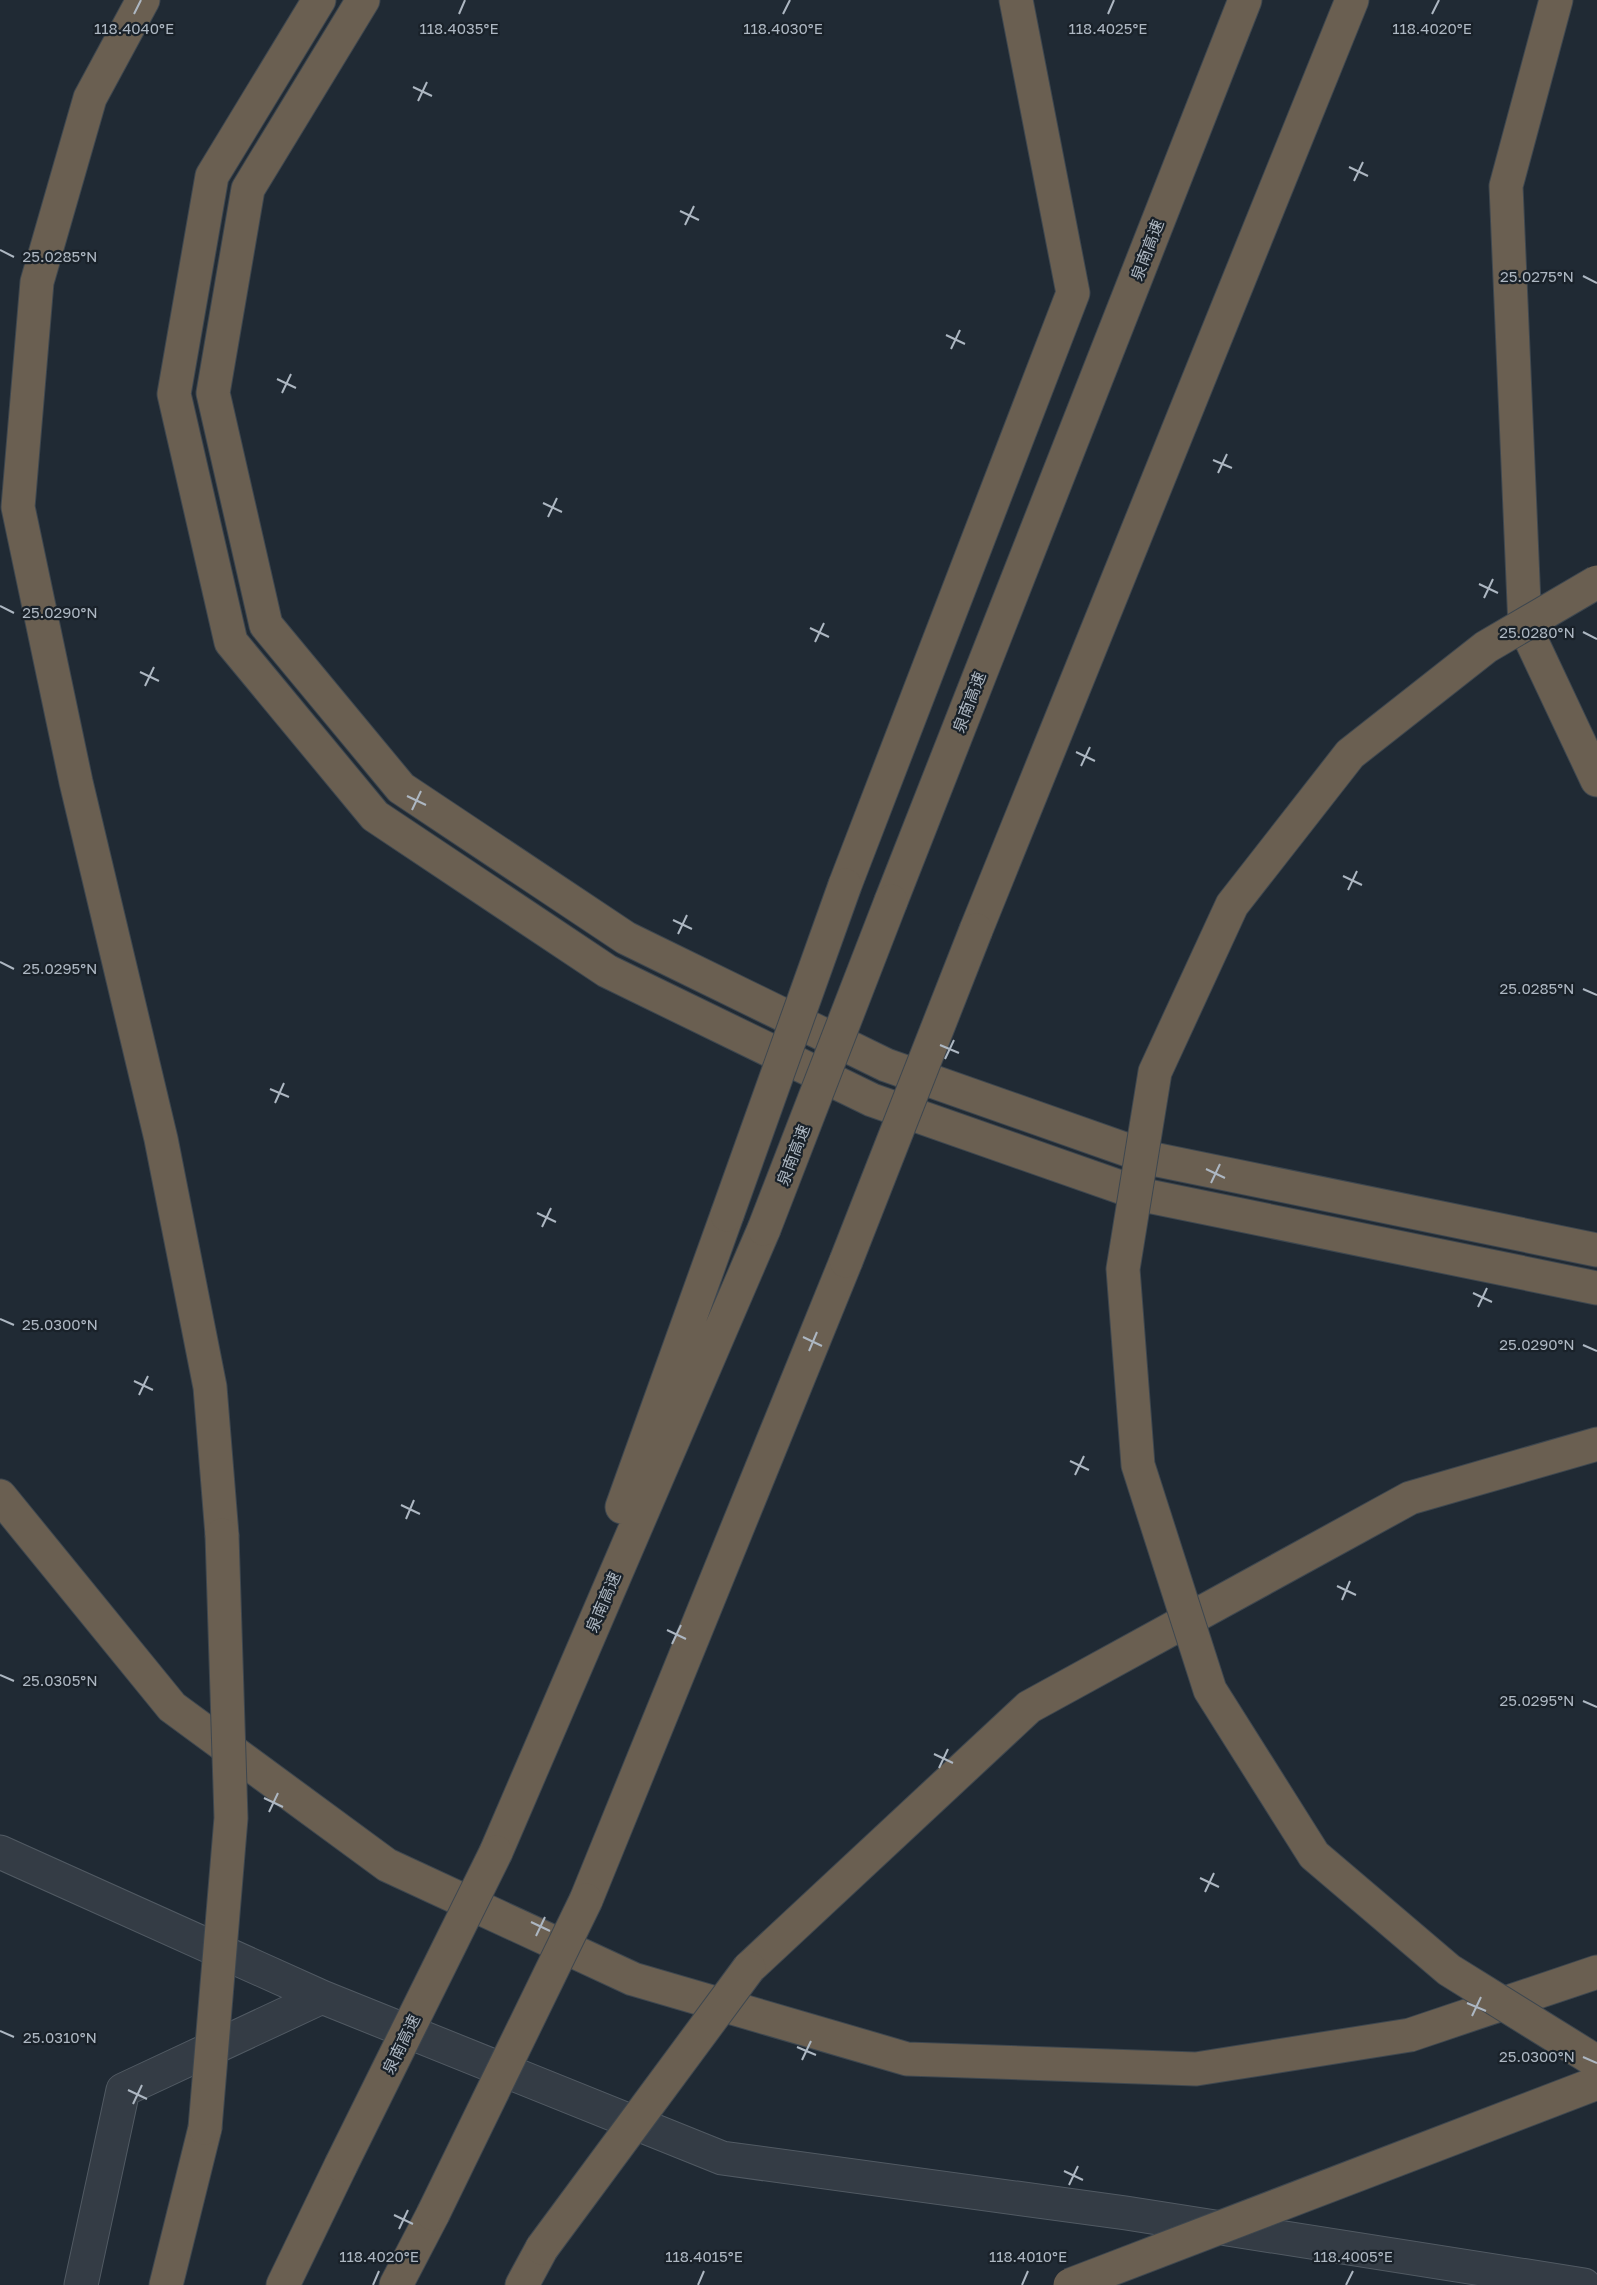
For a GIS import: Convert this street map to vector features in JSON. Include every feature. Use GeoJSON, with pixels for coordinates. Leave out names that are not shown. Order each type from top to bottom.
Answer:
{"type":"FeatureCollection","features":[{"type":"Feature","properties":{"kind":"highway"},"geometry":{"type":"LineString","coordinates":[[143,0],[90,98],[37,282],[18,507],[76,782],[167,1172],[210,1387],[222,1535],[231,1818],[205,2128],[166,2285]]}},
{"type":"Feature","properties":{"kind":"highway"},"geometry":{"type":"LineString","coordinates":[[319,0],[212,176],[174,394],[231,642],[375,816],[608,971],[872,1100],[1143,1196],[1597,1288]]}},
{"type":"Feature","properties":{"kind":"highway"},"geometry":{"type":"LineString","coordinates":[[363,0],[248,189],[213,393],[266,626],[401,788],[626,938],[886,1065],[1153,1159],[1597,1250]]}},
{"type":"Feature","properties":{"kind":"highway"},"geometry":{"type":"LineString","coordinates":[[510,1817],[845,885],[1073,293],[1016,0]]}},
{"type":"Feature","properties":{"kind":"highway","name":"泉南高速"},"geometry":{"type":"LineString","coordinates":[[283,2285],[496,1852],[764,1229],[1245,0]]}},
{"type":"Feature","properties":{"kind":"highway"},"geometry":{"type":"LineString","coordinates":[[396,2285],[586,1900],[846,1261],[976,930],[1352,0]]}},
{"type":"Feature","properties":{"kind":"highway"},"geometry":{"type":"LineString","coordinates":[[1556,0],[1506,186],[1525,627],[1597,780]]}},
{"type":"Feature","properties":{"kind":"highway"},"geometry":{"type":"LineString","coordinates":[[1597,582],[1486,647],[1350,754],[1232,905],[1155,1072],[1123,1269],[1138,1465],[1210,1690],[1314,1855],[1449,1970],[1597,2062]]}},
{"type":"Feature","properties":{"kind":"highway"},"geometry":{"type":"LineString","coordinates":[[522,2285],[542,2248],[749,1968],[1029,1707],[1410,1498],[1597,1444]]}},
{"type":"Feature","properties":{"kind":"highway"},"geometry":{"type":"LineString","coordinates":[[0,1496],[172,1707],[387,1865],[633,1979],[907,2059],[1196,2069],[1410,2035],[1597,1972]]}},
{"type":"Feature","properties":{"kind":"highway"},"geometry":{"type":"LineString","coordinates":[[1070,2285],[1597,2083]]}},
{"type":"Feature","properties":{"kind":"street"},"geometry":{"type":"LineString","coordinates":[[0,1852],[322,1997],[722,2158],[1126,2213],[1584,2285]]}},
{"type":"Feature","properties":{"kind":"street"},"geometry":{"type":"LineString","coordinates":[[81,2285],[123,2090],[322,1997]]}}]}
